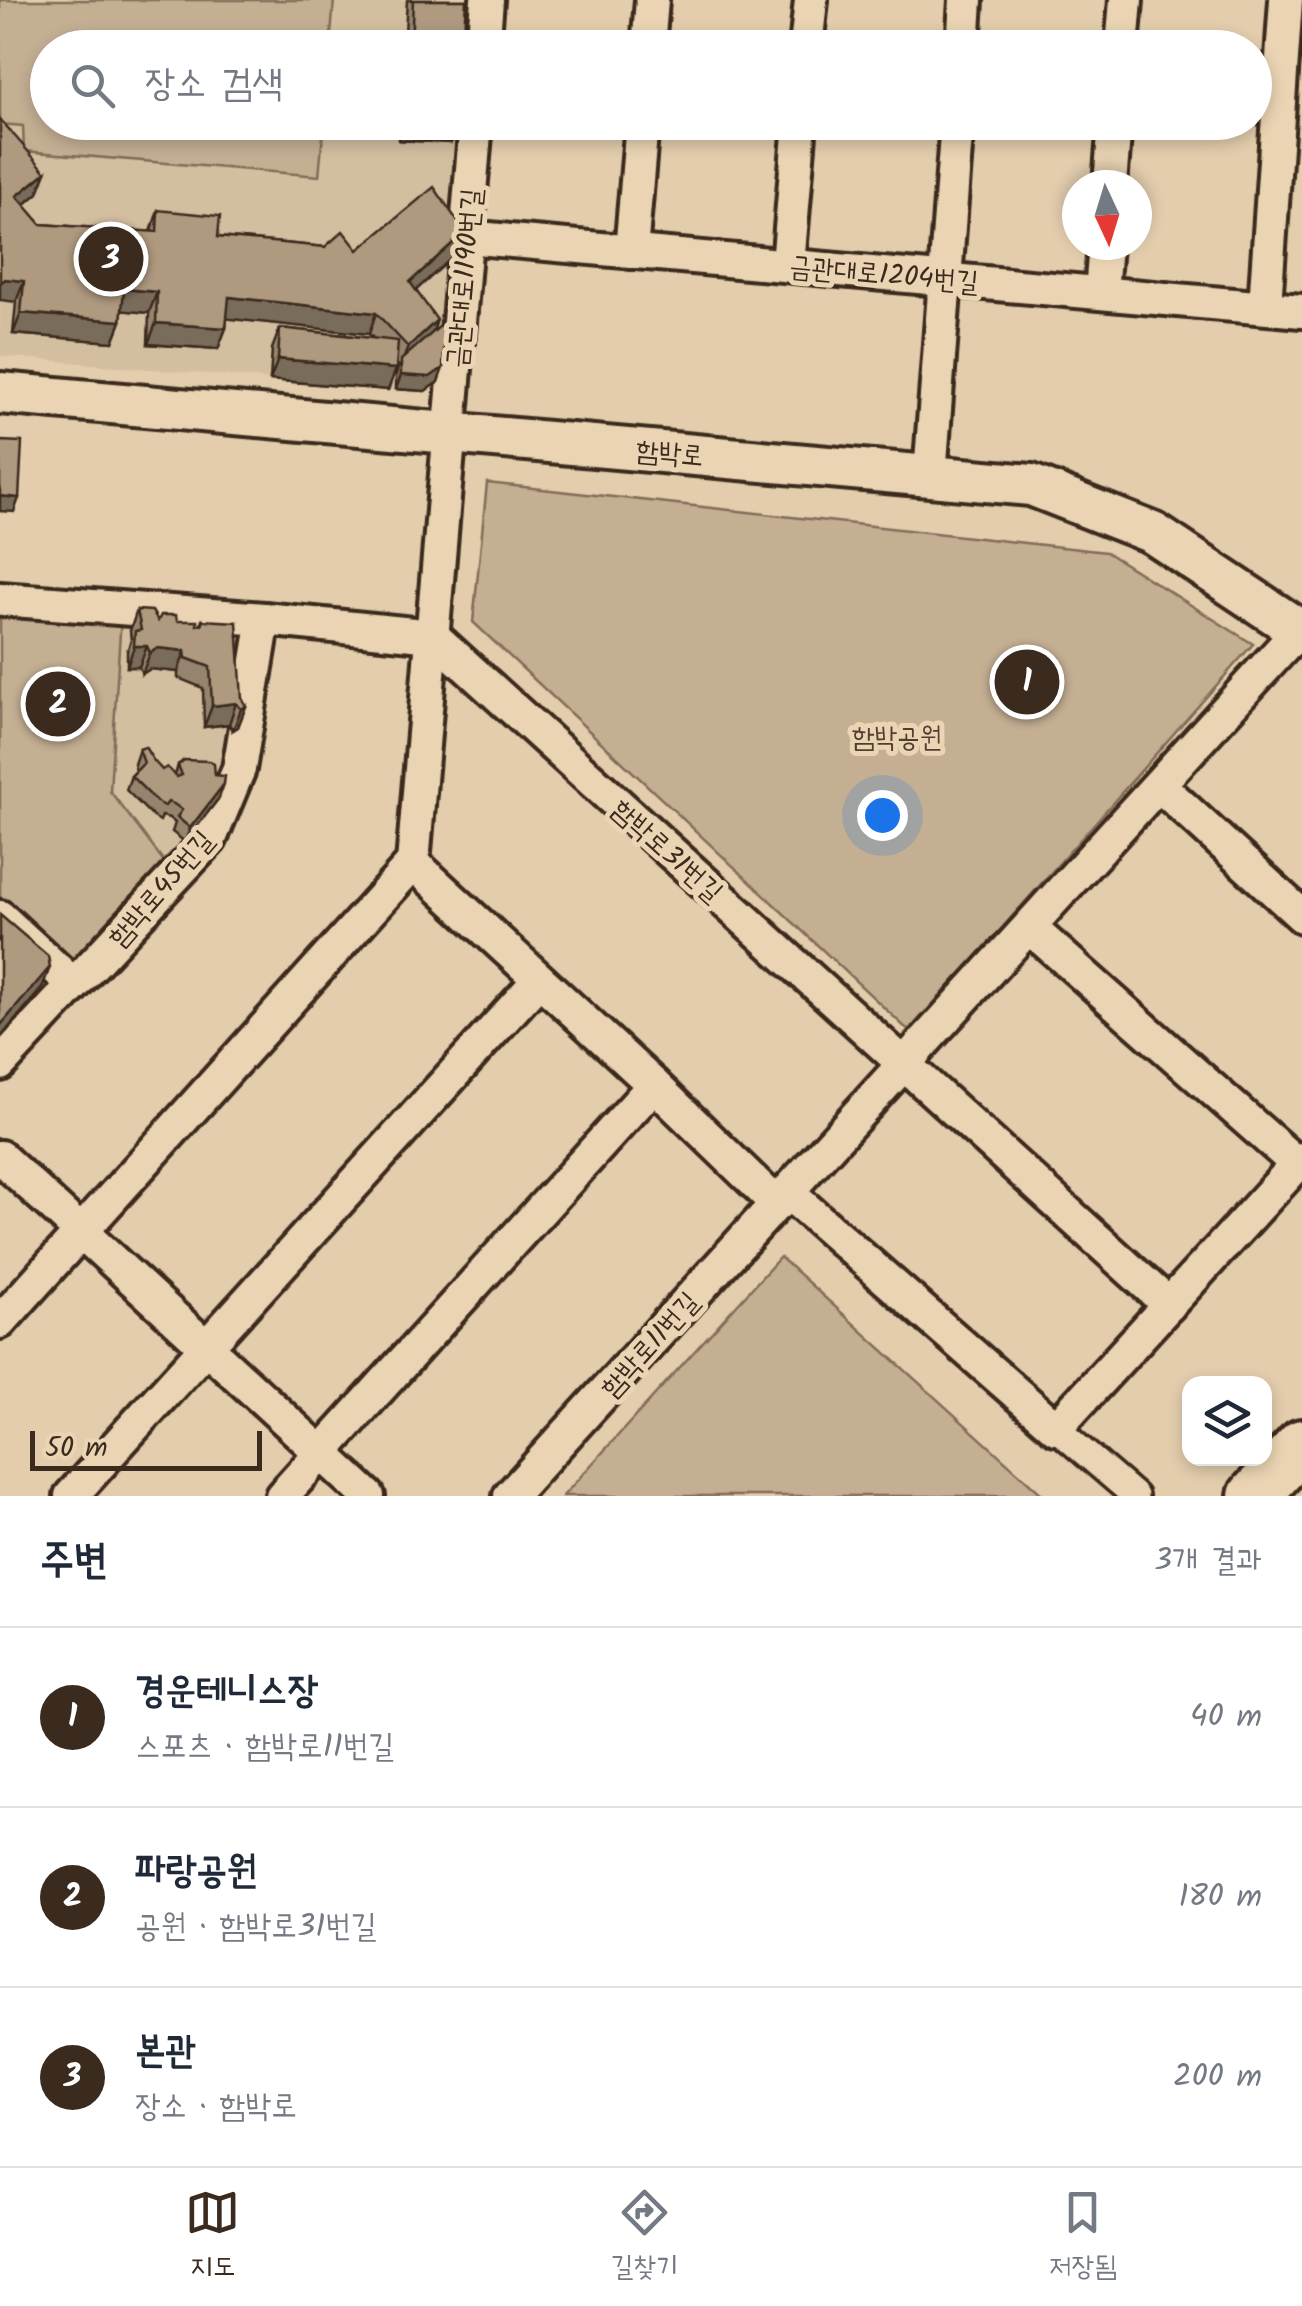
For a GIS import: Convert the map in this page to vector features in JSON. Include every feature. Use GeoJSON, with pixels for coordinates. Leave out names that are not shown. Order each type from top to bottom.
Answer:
{"type":"FeatureCollection","features":[{"type":"Feature","properties":{"kind":"main road"},"geometry":{"type":"LineString","coordinates":[[1254,1496],[1302,1444]]}},
{"type":"Feature","properties":{"kind":"street"},"geometry":{"type":"LineString","coordinates":[[484,30],[487,0]]}},
{"type":"Feature","properties":{"kind":"street"},"geometry":{"type":"LineString","coordinates":[[650,30],[652,0]]}},
{"type":"Feature","properties":{"kind":"street"},"geometry":{"type":"LineString","coordinates":[[808,30],[810,0]]}},
{"type":"Feature","properties":{"kind":"street"},"geometry":{"type":"LineString","coordinates":[[964,30],[966,0]]}},
{"type":"Feature","properties":{"kind":"street"},"geometry":{"type":"LineString","coordinates":[[1124,30],[1126,0]]}},
{"type":"Feature","properties":{"kind":"street"},"geometry":{"type":"LineString","coordinates":[[1264,306],[1286,0]]}},
{"type":"Feature","properties":{"kind":"street","name":"금관대로1190번길"},"geometry":{"type":"LineString","coordinates":[[450,432],[474,140]]}},
{"type":"Feature","properties":{"kind":"street"},"geometry":{"type":"LineString","coordinates":[[631,252],[640,140]]}},
{"type":"Feature","properties":{"kind":"street"},"geometry":{"type":"LineString","coordinates":[[788,265],[798,140]]}},
{"type":"Feature","properties":{"kind":"street"},"geometry":{"type":"LineString","coordinates":[[930,475],[956,140]]}},
{"type":"Feature","properties":{"kind":"street"},"geometry":{"type":"LineString","coordinates":[[1111,170],[1114,140]]}},
{"type":"Feature","properties":{"kind":"street","name":"금관대로1204번길"},"geometry":{"type":"LineString","coordinates":[[466,237],[1302,312]]}},
{"type":"Feature","properties":{"kind":"street"},"geometry":{"type":"LineString","coordinates":[[1101,292],[1104,260]]}},
{"type":"Feature","properties":{"kind":"street","name":"함박로"},"geometry":{"type":"LineString","coordinates":[[0,393],[1032,485],[1154,533],[1301,629]]}},
{"type":"Feature","properties":{"kind":"street"},"geometry":{"type":"LineString","coordinates":[[0,1322],[413,864],[450,432]]}},
{"type":"Feature","properties":{"kind":"street"},"geometry":{"type":"LineString","coordinates":[[0,599],[264,618],[433,636]]}},
{"type":"Feature","properties":{"kind":"street","name":"함박로45번길"},"geometry":{"type":"LineString","coordinates":[[0,1064],[210,839],[239,769],[264,618]]}},
{"type":"Feature","properties":{"kind":"street","name":"함박로11번길"},"geometry":{"type":"LineString","coordinates":[[510,1496],[1301,629]]}},
{"type":"Feature","properties":{"kind":"street","name":"함박로31번길"},"geometry":{"type":"LineString","coordinates":[[433,636],[902,1064]]}},
{"type":"Feature","properties":{"kind":"street"},"geometry":{"type":"LineString","coordinates":[[1160,786],[1302,916]]}},
{"type":"Feature","properties":{"kind":"street"},"geometry":{"type":"LineString","coordinates":[[413,864],[782,1198],[1134,1496]]}},
{"type":"Feature","properties":{"kind":"street"},"geometry":{"type":"LineString","coordinates":[[0,918],[74,985]]}},
{"type":"Feature","properties":{"kind":"street"},"geometry":{"type":"LineString","coordinates":[[1029,927],[1300,1162],[1056,1428]]}},
{"type":"Feature","properties":{"kind":"street"},"geometry":{"type":"LineString","coordinates":[[70,1496],[538,981]]}},
{"type":"Feature","properties":{"kind":"street"},"geometry":{"type":"LineString","coordinates":[[902,1064],[1169,1305]]}},
{"type":"Feature","properties":{"kind":"street"},"geometry":{"type":"LineString","coordinates":[[282,1496],[654,1085]]}},
{"type":"Feature","properties":{"kind":"street"},"geometry":{"type":"LineString","coordinates":[[0,1158],[368,1496]]}},
{"type":"Feature","properties":{"kind":"shaded area"},"geometry":{"type":"Polygon","coordinates":[[[0,0],[469,0],[466,30],[30,30],[30,140],[459,140],[440,383],[425,393],[0,356],[0,0]]]}},
{"type":"Feature","properties":{"kind":"shaded area"},"geometry":{"type":"Polygon","coordinates":[[[121,616],[254,627],[240,754],[209,822],[169,868],[110,791],[121,616]]]}},
{"type":"Feature","properties":{"kind":"green space"},"geometry":{"type":"Polygon","coordinates":[[[0,0],[334,0],[331,30],[30,30],[30,140],[322,140],[319,176],[24,151],[23,126],[0,124],[0,0]]]}},
{"type":"Feature","properties":{"kind":"green space","name":"함박공원"},"geometry":{"type":"Polygon","coordinates":[[[487,483],[1106,552],[1253,644],[910,1032],[473,622],[487,483]]]}},
{"type":"Feature","properties":{"kind":"green space"},"geometry":{"type":"Polygon","coordinates":[[[0,612],[121,616],[110,791],[169,868],[87,955],[59,960],[0,896],[0,612]]]}},
{"type":"Feature","properties":{"kind":"green space"},"geometry":{"type":"Polygon","coordinates":[[[780,1257],[1044,1496],[563,1496],[780,1257]]]}},
{"type":"Feature","properties":{"kind":"building"},"geometry":{"type":"Polygon","coordinates":[[[413,0],[466,0],[464,30],[412,30],[413,0]]]}},
{"type":"Feature","properties":{"kind":"building"},"geometry":{"type":"Polygon","coordinates":[[[0,119],[46,172],[17,196],[41,224],[157,232],[158,210],[220,216],[218,237],[325,247],[343,231],[358,250],[434,187],[465,232],[410,282],[437,320],[408,347],[376,313],[229,297],[226,328],[156,323],[157,292],[124,289],[121,321],[21,313],[24,281],[5,279],[0,283],[0,119]]]}},
{"type":"Feature","properties":{"kind":"building"},"geometry":{"type":"Polygon","coordinates":[[[440,326],[445,328],[443,368],[430,377],[401,375],[401,360],[440,326]]]}},
{"type":"Feature","properties":{"kind":"building"},"geometry":{"type":"Polygon","coordinates":[[[280,328],[398,341],[396,369],[278,359],[280,328]]]}},
{"type":"Feature","properties":{"kind":"building"},"geometry":{"type":"Polygon","coordinates":[[[0,441],[22,442],[19,498],[0,496],[0,441]]]}},
{"type":"Feature","properties":{"kind":"building"},"geometry":{"type":"Polygon","coordinates":[[[137,610],[152,611],[158,621],[161,615],[176,615],[177,621],[197,621],[197,625],[202,620],[237,622],[242,699],[246,706],[212,706],[210,667],[186,658],[185,651],[158,648],[150,653],[147,646],[134,646],[135,631],[141,630],[137,610]]]}},
{"type":"Feature","properties":{"kind":"building"},"geometry":{"type":"Polygon","coordinates":[[[145,747],[162,770],[167,767],[177,777],[182,775],[178,765],[184,760],[209,761],[214,764],[215,775],[225,776],[224,784],[190,828],[177,817],[182,810],[168,802],[165,806],[157,802],[131,776],[144,763],[139,749],[145,747]]]}},
{"type":"Feature","properties":{"kind":"building"},"geometry":{"type":"Polygon","coordinates":[[[0,915],[48,956],[50,967],[0,1026],[0,915]]]}},
{"type":"Feature","properties":{"kind":"place","name":"본관"},"geometry":{"type":"Point","coordinates":[111,259]}},
{"type":"Feature","properties":{"kind":"place","name":"경운테니스장"},"geometry":{"type":"Point","coordinates":[1027,682]}},
{"type":"Feature","properties":{"kind":"place","name":"파랑공원"},"geometry":{"type":"Point","coordinates":[58,704]}}]}
